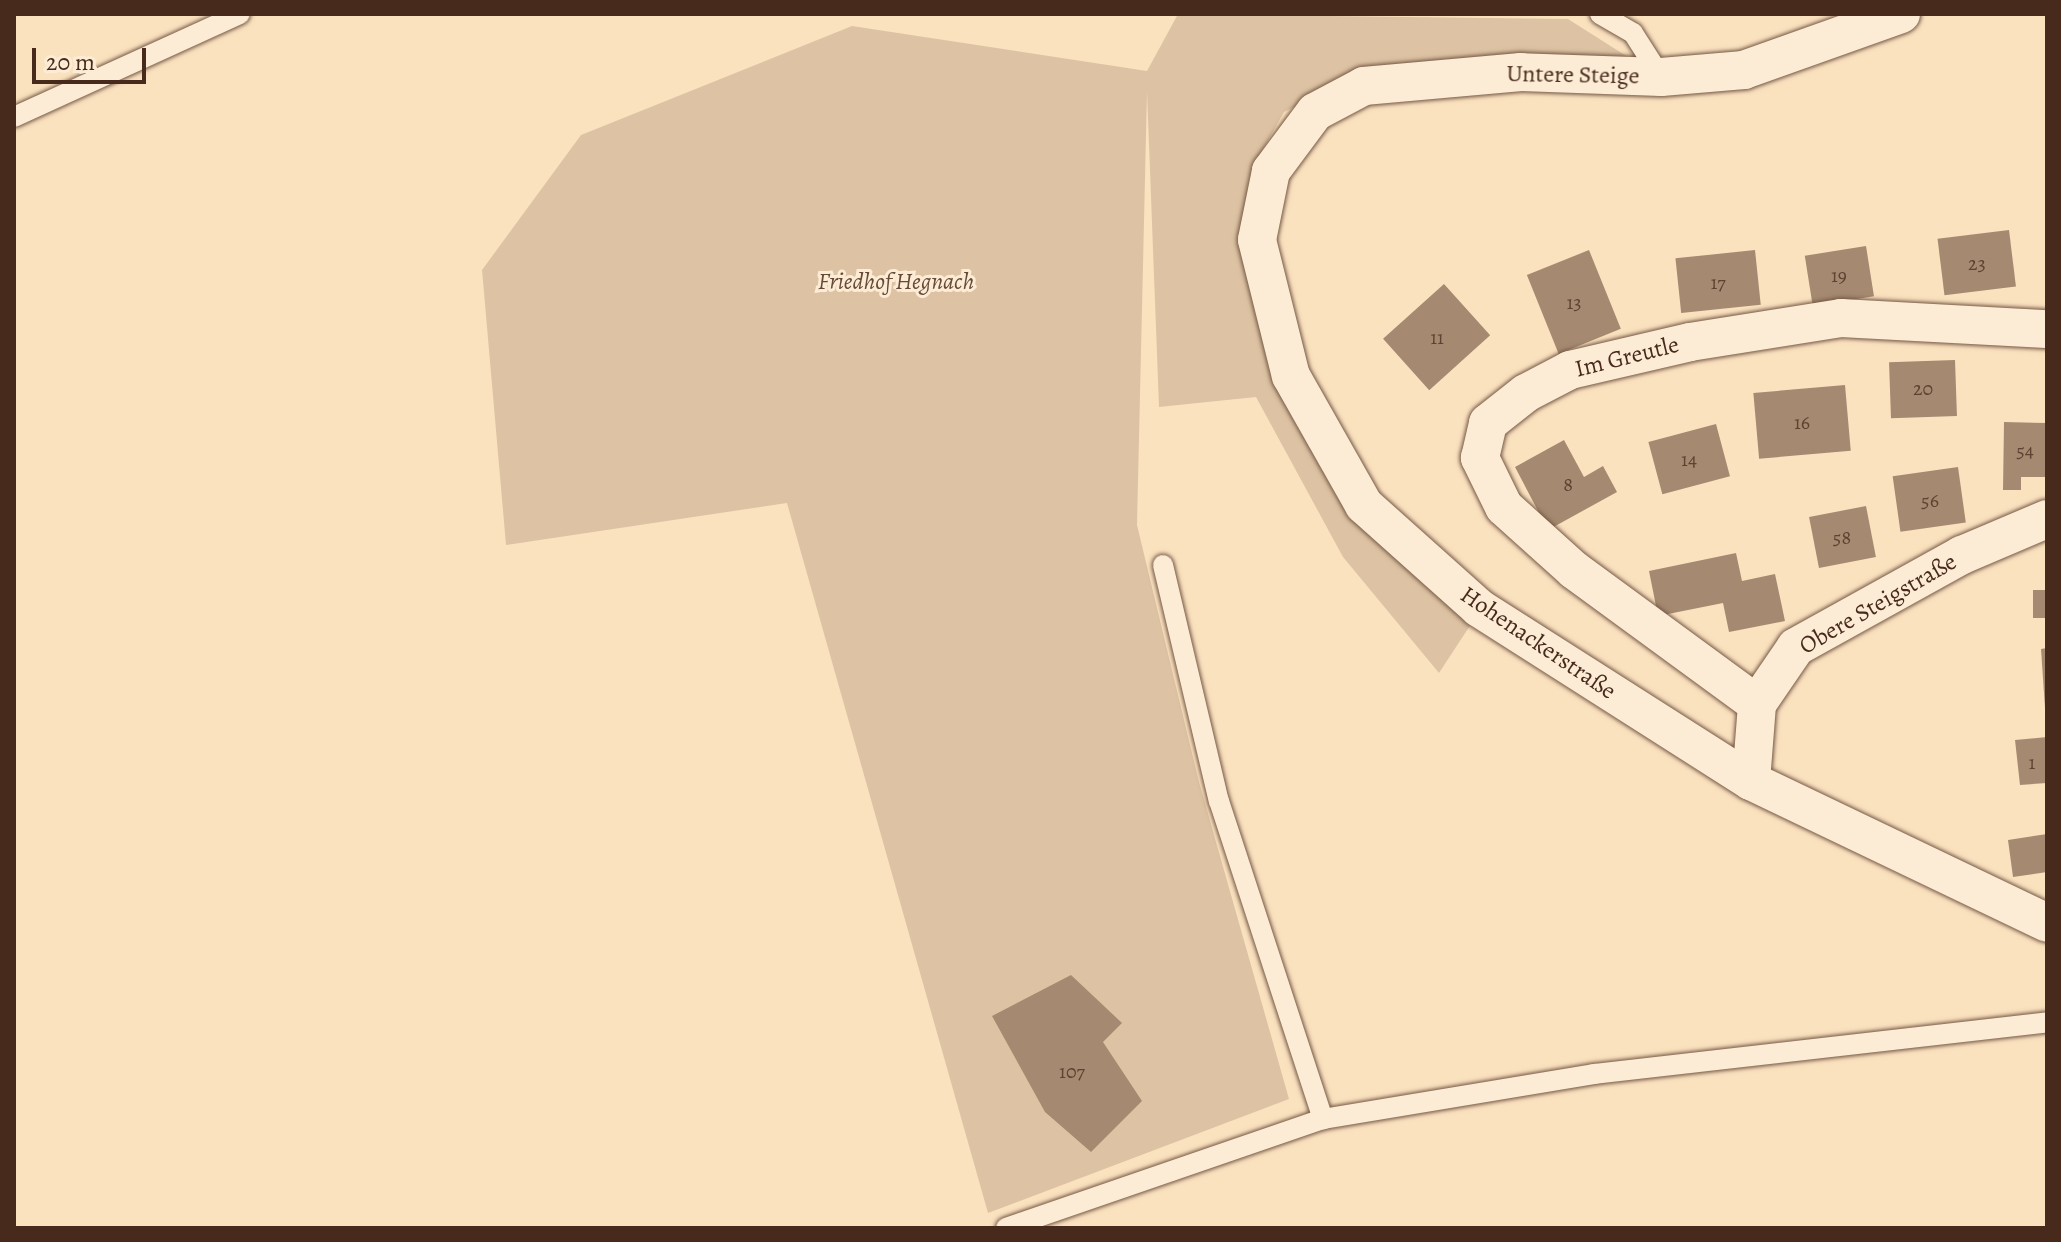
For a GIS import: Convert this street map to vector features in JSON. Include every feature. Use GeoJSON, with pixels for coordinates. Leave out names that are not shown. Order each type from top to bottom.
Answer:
{"type":"FeatureCollection","features":[{"type":"Feature","properties":{"kind":"street","name":"Untere Steige"},"geometry":{"type":"LineString","coordinates":[[1271,171],[1315,112],[1364,86],[1521,72],[1661,77],[1744,70],[1901,14]]}},
{"type":"Feature","properties":{"kind":"street","name":"Hohenackerstraße"},"geometry":{"type":"LineString","coordinates":[[1271,171],[1257,240],[1291,376],[1364,505],[1479,608],[1751,781],[2047,923]]}},
{"type":"Feature","properties":{"kind":"street","name":"Im Greutle"},"geometry":{"type":"LineString","coordinates":[[1757,704],[1574,570],[1504,507],[1480,458],[1488,423],[1526,393],[1570,370],[1690,342],[1841,318],[2047,329]]}},
{"type":"Feature","properties":{"kind":"street","name":"Obere Steigstraße"},"geometry":{"type":"LineString","coordinates":[[1751,781],[1757,704],[1796,647],[1962,555],[2047,519]]}},
{"type":"Feature","properties":{"kind":"lane"},"geometry":{"type":"LineString","coordinates":[[14,117],[240,14]]}},
{"type":"Feature","properties":{"kind":"lane"},"geometry":{"type":"LineString","coordinates":[[1600,14],[1633,33],[1661,77]]}},
{"type":"Feature","properties":{"kind":"lane"},"geometry":{"type":"LineString","coordinates":[[1163,565],[1219,801],[1323,1119]]}},
{"type":"Feature","properties":{"kind":"lane"},"geometry":{"type":"LineString","coordinates":[[1006,1228],[1323,1119],[1594,1074],[2047,1022]]}},
{"type":"Feature","properties":{"kind":"green space","name":"Friedhof Hegnach"},"geometry":{"type":"Polygon","coordinates":[[[1178,14],[1568,19],[1650,71],[1355,76],[1284,112],[1259,156],[1271,356],[1475,618],[1439,673],[1343,557],[1256,397],[1159,407],[1147,92],[1137,525],[1199,782],[1289,1099],[988,1213],[787,503],[506,545],[482,270],[581,135],[852,26],[1147,71],[1178,14]]]}},
{"type":"Feature","properties":{"kind":"building"},"geometry":{"type":"Polygon","coordinates":[[[2009,230],[2016,287],[1944,295],[1938,239],[2009,230]]]}},
{"type":"Feature","properties":{"kind":"building"},"geometry":{"type":"Polygon","coordinates":[[[1866,246],[1874,296],[1813,306],[1805,256],[1866,246]]]}},
{"type":"Feature","properties":{"kind":"building"},"geometry":{"type":"Polygon","coordinates":[[[1589,250],[1621,329],[1559,354],[1527,275],[1589,250]]]}},
{"type":"Feature","properties":{"kind":"building"},"geometry":{"type":"Polygon","coordinates":[[[1755,250],[1761,305],[1681,313],[1675,258],[1755,250]]]}},
{"type":"Feature","properties":{"kind":"building"},"geometry":{"type":"Polygon","coordinates":[[[1444,284],[1490,335],[1429,390],[1383,339],[1444,284]]]}},
{"type":"Feature","properties":{"kind":"building"},"geometry":{"type":"Polygon","coordinates":[[[1955,360],[1957,416],[1891,418],[1889,362],[1955,360]]]}},
{"type":"Feature","properties":{"kind":"building"},"geometry":{"type":"Polygon","coordinates":[[[1845,385],[1851,451],[1759,459],[1753,393],[1845,385]]]}},
{"type":"Feature","properties":{"kind":"building"},"geometry":{"type":"Polygon","coordinates":[[[2004,422],[2047,423],[2047,477],[2021,477],[2021,490],[2003,490],[2004,422]]]}},
{"type":"Feature","properties":{"kind":"building"},"geometry":{"type":"Polygon","coordinates":[[[1716,424],[1730,476],[1662,494],[1648,442],[1716,424]]]}},
{"type":"Feature","properties":{"kind":"building"},"geometry":{"type":"Polygon","coordinates":[[[1564,440],[1584,477],[1603,466],[1617,492],[1548,530],[1515,467],[1564,440]]]}},
{"type":"Feature","properties":{"kind":"building"},"geometry":{"type":"Polygon","coordinates":[[[1958,467],[1966,522],[1900,532],[1893,476],[1958,467]]]}},
{"type":"Feature","properties":{"kind":"building"},"geometry":{"type":"Polygon","coordinates":[[[1866,506],[1876,557],[1819,568],[1809,517],[1866,506]]]}},
{"type":"Feature","properties":{"kind":"building"},"geometry":{"type":"Polygon","coordinates":[[[1736,553],[1742,581],[1775,574],[1785,621],[1729,632],[1723,603],[1658,616],[1649,571],[1736,553]]]}},
{"type":"Feature","properties":{"kind":"building"},"geometry":{"type":"Polygon","coordinates":[[[2033,590],[2047,590],[2047,618],[2033,618],[2033,590]]]}},
{"type":"Feature","properties":{"kind":"building"},"geometry":{"type":"Polygon","coordinates":[[[2047,648],[2047,708],[2045,708],[2041,649],[2047,648]]]}},
{"type":"Feature","properties":{"kind":"building"},"geometry":{"type":"Polygon","coordinates":[[[2047,737],[2047,783],[2020,785],[2015,740],[2047,737]]]}},
{"type":"Feature","properties":{"kind":"building"},"geometry":{"type":"Polygon","coordinates":[[[2047,834],[2047,872],[2013,877],[2008,840],[2047,834]]]}},
{"type":"Feature","properties":{"kind":"building"},"geometry":{"type":"Polygon","coordinates":[[[1071,975],[1122,1023],[1103,1042],[1142,1101],[1091,1152],[1045,1112],[992,1016],[1071,975]]]}}]}
